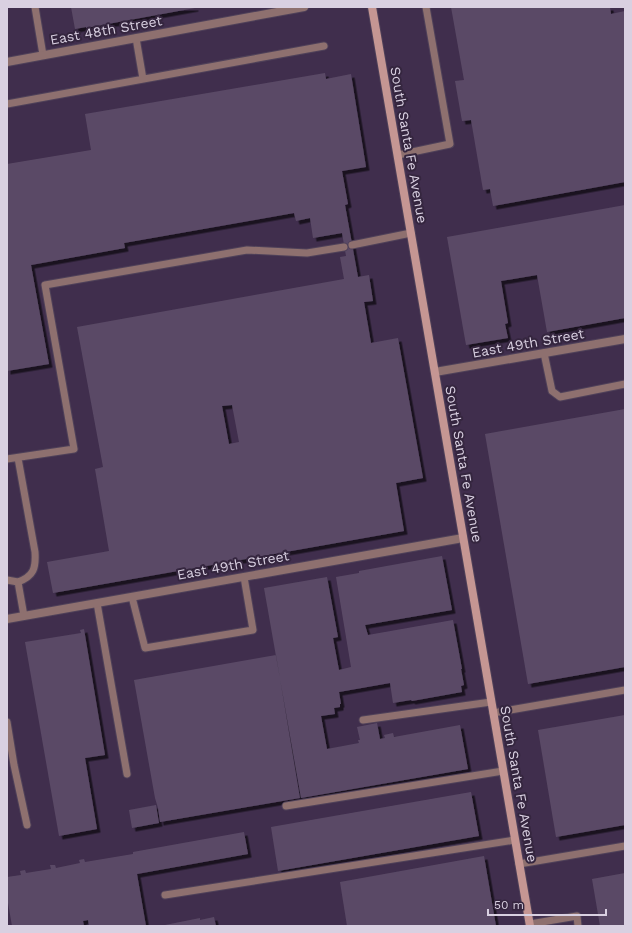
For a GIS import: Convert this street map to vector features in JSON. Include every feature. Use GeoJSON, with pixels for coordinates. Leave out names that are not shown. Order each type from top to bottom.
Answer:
{"type":"FeatureCollection","features":[{"type":"Feature","properties":{"kind":"main road","name":"South Santa Fe Avenue"},"geometry":{"type":"LineString","coordinates":[[372,7],[530,925]]}},
{"type":"Feature","properties":{"kind":"street","name":"East 48th Street"},"geometry":{"type":"LineString","coordinates":[[7,62],[304,7]]}},
{"type":"Feature","properties":{"kind":"street","name":"East 49th Street"},"geometry":{"type":"LineString","coordinates":[[435,372],[625,339]]}},
{"type":"Feature","properties":{"kind":"street","name":"East 49th Street"},"geometry":{"type":"LineString","coordinates":[[7,619],[463,538]]}},
{"type":"Feature","properties":{"kind":"lane"},"geometry":{"type":"LineString","coordinates":[[35,7],[43,55]]}},
{"type":"Feature","properties":{"kind":"lane"},"geometry":{"type":"LineString","coordinates":[[398,155],[450,144],[426,7]]}},
{"type":"Feature","properties":{"kind":"lane"},"geometry":{"type":"LineString","coordinates":[[136,38],[143,80]]}},
{"type":"Feature","properties":{"kind":"lane"},"geometry":{"type":"LineString","coordinates":[[7,104],[324,46]]}},
{"type":"Feature","properties":{"kind":"lane"},"geometry":{"type":"LineString","coordinates":[[352,245],[411,233]]}},
{"type":"Feature","properties":{"kind":"lane"},"geometry":{"type":"LineString","coordinates":[[7,460],[74,449],[45,285],[247,250],[307,253],[344,247]]}},
{"type":"Feature","properties":{"kind":"lane"},"geometry":{"type":"LineString","coordinates":[[544,353],[552,391],[560,397],[625,384]]}},
{"type":"Feature","properties":{"kind":"lane"},"geometry":{"type":"LineString","coordinates":[[7,580],[18,582],[25,580],[32,573],[36,562],[36,552],[18,458]]}},
{"type":"Feature","properties":{"kind":"lane"},"geometry":{"type":"LineString","coordinates":[[132,597],[145,648],[253,630],[244,577]]}},
{"type":"Feature","properties":{"kind":"lane"},"geometry":{"type":"LineString","coordinates":[[18,582],[24,616]]}},
{"type":"Feature","properties":{"kind":"lane"},"geometry":{"type":"LineString","coordinates":[[97,603],[127,774]]}},
{"type":"Feature","properties":{"kind":"lane"},"geometry":{"type":"LineString","coordinates":[[493,713],[625,690]]}},
{"type":"Feature","properties":{"kind":"lane"},"geometry":{"type":"LineString","coordinates":[[363,720],[491,702]]}},
{"type":"Feature","properties":{"kind":"lane"},"geometry":{"type":"LineString","coordinates":[[7,722],[14,765],[27,825]]}},
{"type":"Feature","properties":{"kind":"lane"},"geometry":{"type":"LineString","coordinates":[[286,806],[503,771]]}},
{"type":"Feature","properties":{"kind":"lane"},"geometry":{"type":"LineString","coordinates":[[165,895],[515,840]]}},
{"type":"Feature","properties":{"kind":"lane"},"geometry":{"type":"LineString","coordinates":[[519,864],[625,846]]}},
{"type":"Feature","properties":{"kind":"lane"},"geometry":{"type":"LineString","coordinates":[[530,925],[577,916],[578,926]]}},
{"type":"Feature","properties":{"kind":"shaded area"},"geometry":{"type":"Polygon","coordinates":[[[7,7],[625,7],[625,926],[7,926],[7,7]]]}},
{"type":"Feature","properties":{"kind":"building"},"geometry":{"type":"Polygon","coordinates":[[[71,7],[195,7],[195,8],[75,29],[71,7]]]}},
{"type":"Feature","properties":{"kind":"building"},"geometry":{"type":"Polygon","coordinates":[[[451,7],[610,7],[611,14],[625,11],[625,182],[493,206],[490,189],[483,190],[471,120],[462,121],[455,81],[464,80],[451,7]]]}},
{"type":"Feature","properties":{"kind":"building"},"geometry":{"type":"Polygon","coordinates":[[[325,73],[326,79],[351,74],[366,167],[342,171],[348,204],[345,205],[358,277],[369,275],[373,301],[364,302],[371,343],[398,338],[423,478],[396,483],[404,531],[53,593],[47,562],[109,551],[95,469],[103,467],[77,327],[344,279],[340,257],[346,256],[342,233],[313,238],[310,218],[296,221],[294,213],[124,243],[125,248],[31,265],[49,364],[7,371],[7,164],[91,150],[85,114],[325,73]],[[232,405],[222,406],[229,444],[239,442],[232,405]]]}},
{"type":"Feature","properties":{"kind":"building"},"geometry":{"type":"Polygon","coordinates":[[[625,205],[625,318],[547,332],[537,275],[501,281],[508,323],[505,324],[508,338],[466,345],[447,237],[625,205]]]}},
{"type":"Feature","properties":{"kind":"building"},"geometry":{"type":"Polygon","coordinates":[[[625,409],[625,667],[528,684],[485,434],[625,409]]]}},
{"type":"Feature","properties":{"kind":"building"},"geometry":{"type":"Polygon","coordinates":[[[442,556],[452,610],[365,625],[368,635],[453,620],[464,685],[461,686],[462,692],[393,703],[390,683],[339,692],[341,704],[340,707],[334,708],[335,714],[321,716],[327,749],[359,743],[358,740],[360,740],[357,727],[377,723],[380,739],[385,738],[384,735],[393,733],[394,737],[460,725],[468,769],[301,798],[264,588],[327,577],[338,637],[333,638],[339,670],[351,667],[336,577],[359,573],[359,571],[442,556]]]}},
{"type":"Feature","properties":{"kind":"building"},"geometry":{"type":"Polygon","coordinates":[[[84,629],[105,755],[85,758],[97,829],[59,836],[25,642],[81,633],[80,630],[84,629]]]}},
{"type":"Feature","properties":{"kind":"building"},"geometry":{"type":"Polygon","coordinates":[[[276,655],[300,798],[160,822],[134,680],[276,655]]]}},
{"type":"Feature","properties":{"kind":"building"},"geometry":{"type":"Polygon","coordinates":[[[625,715],[625,825],[556,837],[538,730],[625,715]]]}},
{"type":"Feature","properties":{"kind":"building"},"geometry":{"type":"Polygon","coordinates":[[[471,792],[479,836],[278,871],[271,827],[471,792]]]}},
{"type":"Feature","properties":{"kind":"building"},"geometry":{"type":"Polygon","coordinates":[[[156,805],[159,823],[132,828],[129,810],[156,805]]]}},
{"type":"Feature","properties":{"kind":"building"},"geometry":{"type":"Polygon","coordinates":[[[244,832],[248,854],[137,874],[146,926],[89,926],[88,920],[83,921],[84,926],[12,926],[7,897],[7,877],[21,875],[20,871],[25,870],[26,873],[51,869],[50,865],[55,865],[56,868],[80,863],[79,860],[84,859],[85,862],[133,854],[133,852],[244,832]]]}},
{"type":"Feature","properties":{"kind":"building"},"geometry":{"type":"Polygon","coordinates":[[[484,856],[496,926],[347,926],[340,882],[484,856]]]}},
{"type":"Feature","properties":{"kind":"building"},"geometry":{"type":"Polygon","coordinates":[[[625,873],[625,926],[600,926],[592,879],[625,873]]]}},
{"type":"Feature","properties":{"kind":"building"},"geometry":{"type":"Polygon","coordinates":[[[214,917],[216,926],[165,926],[200,918],[200,920],[214,917]]]}}]}
